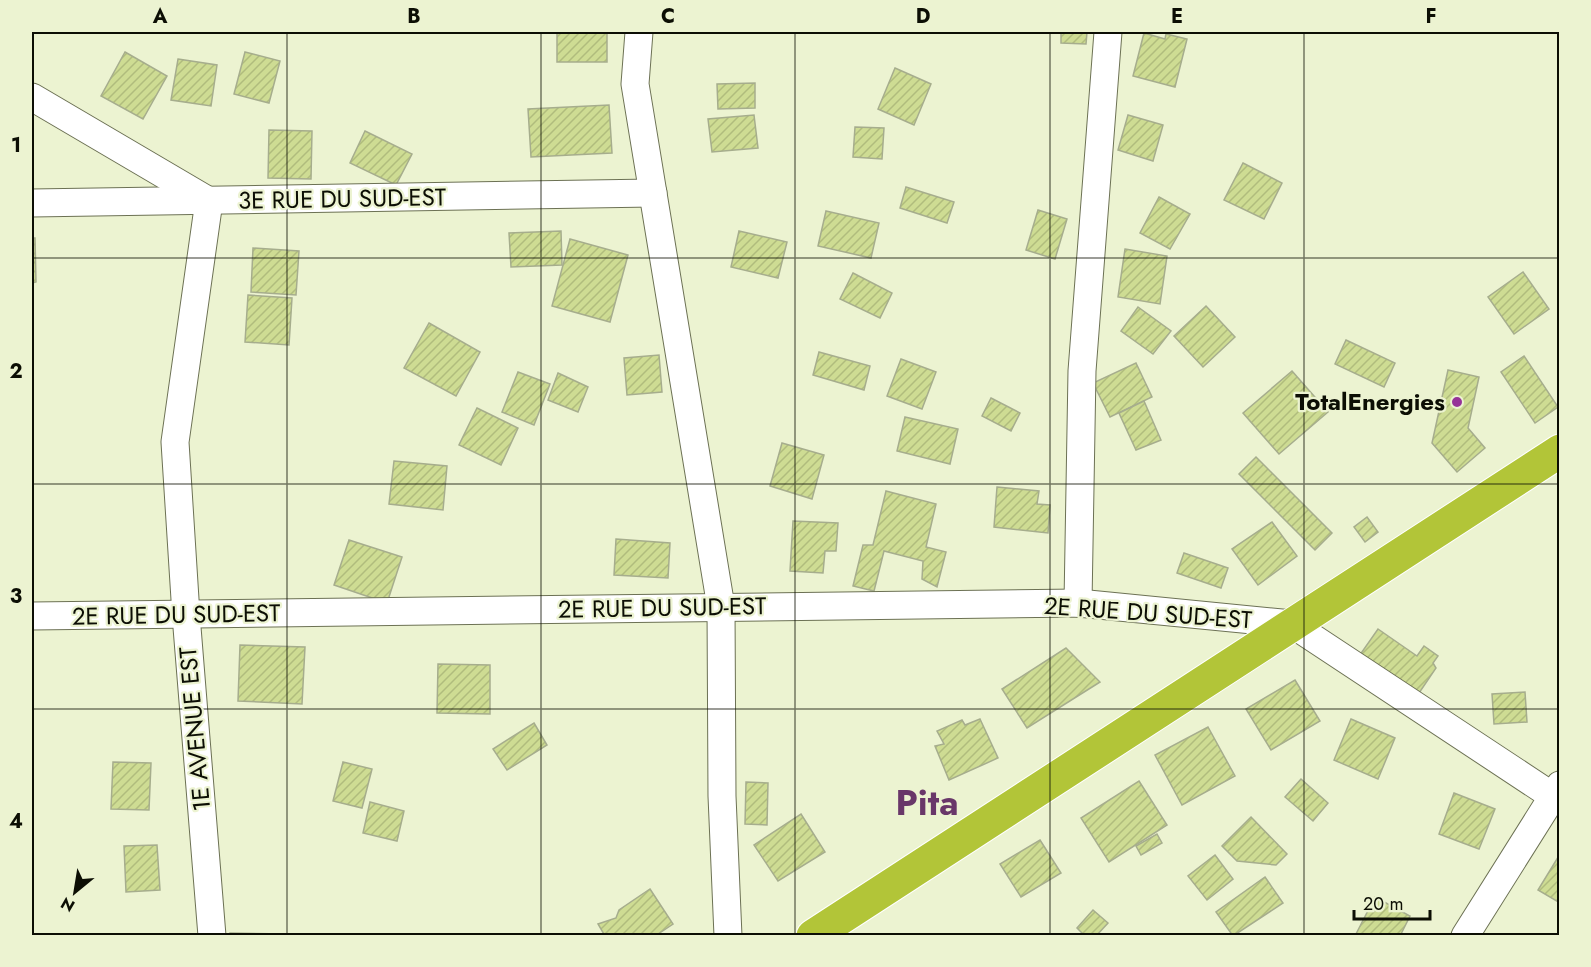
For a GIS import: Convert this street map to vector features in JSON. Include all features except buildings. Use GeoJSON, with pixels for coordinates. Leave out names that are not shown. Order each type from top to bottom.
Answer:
{"type":"FeatureCollection","features":[{"type":"Feature","properties":{"kind":"highway"},"geometry":{"type":"LineString","coordinates":[[813,936],[1560,451]]}},
{"type":"Feature","properties":{"kind":"street"},"geometry":{"type":"LineString","coordinates":[[639,32],[635,84],[721,607],[722,796],[728,936]]}},
{"type":"Feature","properties":{"kind":"street"},"geometry":{"type":"LineString","coordinates":[[1078,603],[1082,371],[1107,32]]}},
{"type":"Feature","properties":{"kind":"street"},"geometry":{"type":"LineString","coordinates":[[32,96],[209,201]]}},
{"type":"Feature","properties":{"kind":"street","name":"3E RUE DU SUD-EST"},"geometry":{"type":"LineString","coordinates":[[32,203],[653,193]]}},
{"type":"Feature","properties":{"kind":"street","name":"1E AVENUE EST"},"geometry":{"type":"LineString","coordinates":[[209,201],[175,441],[186,615],[212,936]]}},
{"type":"Feature","properties":{"kind":"street","name":"2E RUE DU SUD-EST"},"geometry":{"type":"LineString","coordinates":[[32,616],[1078,603],[1292,624]]}},
{"type":"Feature","properties":{"kind":"street"},"geometry":{"type":"LineString","coordinates":[[1292,624],[1557,794],[1465,936]]}},
{"type":"Feature","properties":{"kind":"place","name":"TotalEnergies"},"geometry":{"type":"Point","coordinates":[1457,402]}},
{"type":"Feature","properties":{"kind":"district","name":"Pita"},"geometry":{"type":"Point","coordinates":[927,802]}}]}
